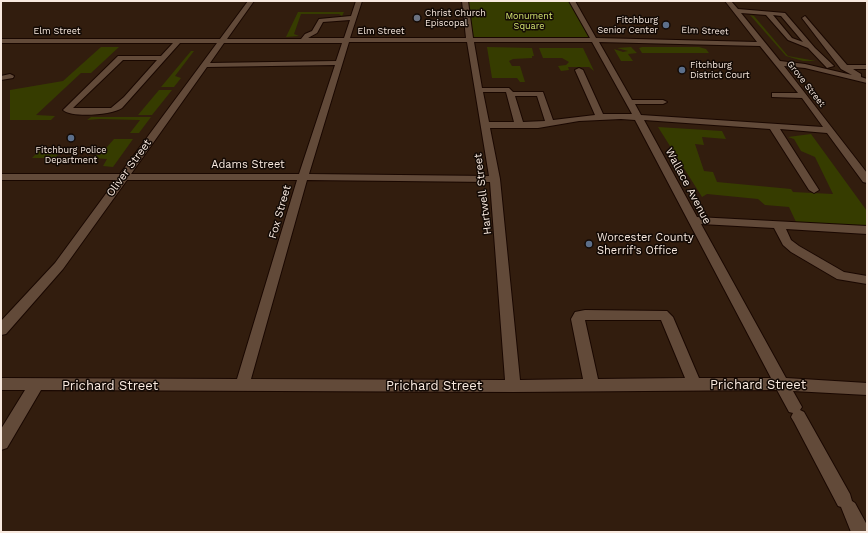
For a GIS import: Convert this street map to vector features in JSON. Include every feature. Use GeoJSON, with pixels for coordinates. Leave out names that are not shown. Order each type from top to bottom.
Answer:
{"type":"FeatureCollection","features":[{"type":"Feature","properties":{"kind":"street","name":"Oliver Street"},"geometry":{"type":"LineString","coordinates":[[1,330],[59,266],[205,65],[220,41],[251,1]]}},
{"type":"Feature","properties":{"kind":"street","name":"Fox Street"},"geometry":{"type":"LineString","coordinates":[[242,385],[303,177],[359,1]]}},
{"type":"Feature","properties":{"kind":"street","name":"Hartwell Street"},"geometry":{"type":"LineString","coordinates":[[465,1],[478,90],[495,179],[513,386]]}},
{"type":"Feature","properties":{"kind":"street","name":"Wallace Avenue"},"geometry":{"type":"LineString","coordinates":[[572,1],[593,41],[638,117],[861,532]]}},
{"type":"Feature","properties":{"kind":"street","name":"Grove Street"},"geometry":{"type":"LineString","coordinates":[[728,1],[804,96],[827,130],[867,180]]}},
{"type":"Feature","properties":{"kind":"street"},"geometry":{"type":"LineString","coordinates":[[737,12],[767,12],[784,14],[812,48],[830,66]]}},
{"type":"Feature","properties":{"kind":"street"},"geometry":{"type":"LineString","coordinates":[[767,12],[790,38],[812,48]]}},
{"type":"Feature","properties":{"kind":"street"},"geometry":{"type":"LineString","coordinates":[[303,41],[307,35],[315,32],[321,20],[354,18]]}},
{"type":"Feature","properties":{"kind":"street"},"geometry":{"type":"LineString","coordinates":[[805,18],[845,67],[867,81]]}},
{"type":"Feature","properties":{"kind":"street","name":"Elm Street"},"geometry":{"type":"LineString","coordinates":[[1,41],[704,41],[761,44]]}},
{"type":"Feature","properties":{"kind":"street"},"geometry":{"type":"LineString","coordinates":[[163,58],[121,58],[67,110],[114,110],[163,58],[178,41]]}},
{"type":"Feature","properties":{"kind":"street"},"geometry":{"type":"LineString","coordinates":[[205,65],[340,63]]}},
{"type":"Feature","properties":{"kind":"street"},"geometry":{"type":"LineString","coordinates":[[777,63],[805,66],[867,67]]}},
{"type":"Feature","properties":{"kind":"street"},"geometry":{"type":"LineString","coordinates":[[805,66],[867,81]]}},
{"type":"Feature","properties":{"kind":"street"},"geometry":{"type":"LineString","coordinates":[[579,70],[600,117]]}},
{"type":"Feature","properties":{"kind":"street"},"geometry":{"type":"LineString","coordinates":[[1,78],[10,76]]}},
{"type":"Feature","properties":{"kind":"street"},"geometry":{"type":"LineString","coordinates":[[478,90],[509,90],[519,125]]}},
{"type":"Feature","properties":{"kind":"street"},"geometry":{"type":"LineString","coordinates":[[511,94],[540,94],[550,123]]}},
{"type":"Feature","properties":{"kind":"street"},"geometry":{"type":"LineString","coordinates":[[775,95],[804,96]]}},
{"type":"Feature","properties":{"kind":"street"},"geometry":{"type":"LineString","coordinates":[[629,102],[663,102]]}},
{"type":"Feature","properties":{"kind":"street"},"geometry":{"type":"LineString","coordinates":[[485,125],[550,123],[579,118],[638,117],[827,130]]}},
{"type":"Feature","properties":{"kind":"street"},"geometry":{"type":"LineString","coordinates":[[773,126],[814,190]]}},
{"type":"Feature","properties":{"kind":"street","name":"Adams Street"},"geometry":{"type":"LineString","coordinates":[[1,177],[303,177],[495,179]]}},
{"type":"Feature","properties":{"kind":"street"},"geometry":{"type":"LineString","coordinates":[[692,220],[867,230]]}},
{"type":"Feature","properties":{"kind":"street"},"geometry":{"type":"LineString","coordinates":[[778,225],[790,246],[841,276],[867,280]]}},
{"type":"Feature","properties":{"kind":"street"},"geometry":{"type":"LineString","coordinates":[[592,385],[578,319],[580,316],[584,315],[662,315],[666,317],[695,385]]}},
{"type":"Feature","properties":{"kind":"street","name":"Prichard Street"},"geometry":{"type":"LineString","coordinates":[[1,384],[36,386],[513,386],[781,384],[867,388]]}},
{"type":"Feature","properties":{"kind":"street"},"geometry":{"type":"LineString","coordinates":[[1,443],[36,386]]}},
{"type":"Feature","properties":{"kind":"green space","name":"Monument Square"},"geometry":{"type":"Polygon","coordinates":[[[465,1],[572,1],[593,41],[470,41],[465,1]]]}},
{"type":"Feature","properties":{"kind":"green space"},"geometry":{"type":"Polygon","coordinates":[[[298,12],[344,12],[342,16],[339,14],[301,14],[294,34],[299,36],[286,37],[298,12]]]}},
{"type":"Feature","properties":{"kind":"green space"},"geometry":{"type":"Polygon","coordinates":[[[750,15],[754,16],[788,56],[816,61],[803,61],[786,56],[750,15]]]}},
{"type":"Feature","properties":{"kind":"green space"},"geometry":{"type":"Polygon","coordinates":[[[101,47],[119,47],[91,73],[81,73],[36,115],[55,116],[51,120],[10,120],[10,90],[63,81],[101,47]]]}},
{"type":"Feature","properties":{"kind":"green space"},"geometry":{"type":"Polygon","coordinates":[[[487,47],[532,48],[534,56],[532,56],[532,58],[513,59],[509,61],[512,66],[520,66],[525,82],[520,82],[517,78],[492,78],[487,47]]]}},
{"type":"Feature","properties":{"kind":"green space"},"geometry":{"type":"Polygon","coordinates":[[[631,47],[637,53],[628,54],[633,61],[621,61],[614,49],[623,52],[628,51],[617,48],[631,47]]]}},
{"type":"Feature","properties":{"kind":"green space"},"geometry":{"type":"Polygon","coordinates":[[[699,47],[706,49],[709,53],[642,53],[639,48],[699,47]]]}},
{"type":"Feature","properties":{"kind":"green space"},"geometry":{"type":"Polygon","coordinates":[[[539,48],[583,48],[594,71],[589,67],[568,67],[569,70],[561,71],[558,66],[566,65],[569,62],[562,58],[543,58],[539,48]]]}},
{"type":"Feature","properties":{"kind":"green space"},"geometry":{"type":"Polygon","coordinates":[[[191,51],[194,51],[175,76],[181,78],[174,87],[161,87],[191,51]]]}},
{"type":"Feature","properties":{"kind":"green space"},"geometry":{"type":"Polygon","coordinates":[[[159,90],[172,90],[152,115],[138,115],[159,90]]]}},
{"type":"Feature","properties":{"kind":"green space"},"geometry":{"type":"Polygon","coordinates":[[[91,117],[151,117],[139,133],[130,133],[140,120],[87,120],[91,117]]]}},
{"type":"Feature","properties":{"kind":"green space"},"geometry":{"type":"Polygon","coordinates":[[[658,127],[722,131],[726,139],[702,137],[704,145],[695,144],[704,171],[713,172],[717,182],[791,189],[793,192],[833,194],[815,157],[801,151],[794,139],[788,137],[811,134],[867,211],[867,227],[796,222],[789,207],[765,205],[758,199],[707,194],[702,197],[658,127]]]}},
{"type":"Feature","properties":{"kind":"green space"},"geometry":{"type":"Polygon","coordinates":[[[114,139],[133,139],[113,167],[103,166],[107,159],[93,158],[96,155],[100,155],[114,139]]]}},
{"type":"Feature","properties":{"kind":"green space"},"geometry":{"type":"Polygon","coordinates":[[[40,150],[62,150],[55,158],[32,158],[40,150]]]}},
{"type":"Feature","properties":{"kind":"place","name":"Christ Church Episcopal"},"geometry":{"type":"Point","coordinates":[417,18]}},
{"type":"Feature","properties":{"kind":"place","name":"Fitchburg Senior Center"},"geometry":{"type":"Point","coordinates":[666,25]}},
{"type":"Feature","properties":{"kind":"place","name":"Fitchburg District Court"},"geometry":{"type":"Point","coordinates":[682,70]}},
{"type":"Feature","properties":{"kind":"place","name":"Fitchburg Police Department"},"geometry":{"type":"Point","coordinates":[71,138]}},
{"type":"Feature","properties":{"kind":"place","name":"Worcester County Sherrif's Office"},"geometry":{"type":"Point","coordinates":[589,244]}}]}
